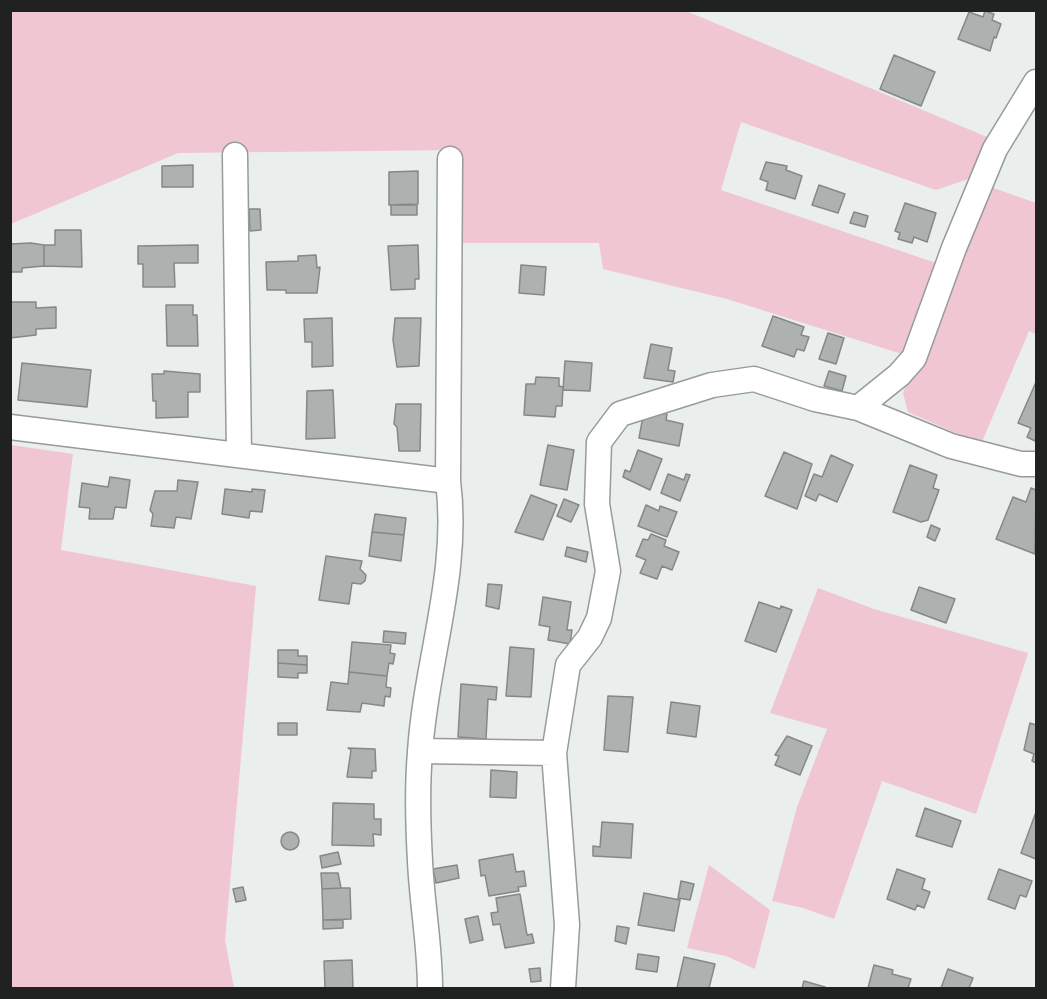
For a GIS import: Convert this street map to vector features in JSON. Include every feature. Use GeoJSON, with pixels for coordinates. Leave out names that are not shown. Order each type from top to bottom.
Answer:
{"type":"FeatureCollection","features":[{"type":"Feature","properties":{"kind":"street"},"geometry":{"type":"LineString","coordinates":[[858,408],[899,375],[914,358],[954,248],[995,149],[1036,82]]}},
{"type":"Feature","properties":{"kind":"street"},"geometry":{"type":"LineString","coordinates":[[235,155],[239,454]]}},
{"type":"Feature","properties":{"kind":"street"},"geometry":{"type":"LineString","coordinates":[[430,988],[429,944],[420,862],[420,751],[448,580],[452,514],[448,481],[450,159]]}},
{"type":"Feature","properties":{"kind":"street"},"geometry":{"type":"LineString","coordinates":[[563,988],[567,925],[554,753],[568,666],[590,637],[599,618],[608,571],[597,504],[599,442],[620,414],[712,386],[754,379],[815,399],[858,408],[951,446],[1021,464],[1036,464]]}},
{"type":"Feature","properties":{"kind":"street"},"geometry":{"type":"LineString","coordinates":[[10,427],[448,481]]}},
{"type":"Feature","properties":{"kind":"street"},"geometry":{"type":"LineString","coordinates":[[420,751],[554,753]]}},
{"type":"Feature","properties":{"kind":"shaded area"},"geometry":{"type":"Polygon","coordinates":[[[11,11],[686,11],[992,139],[977,176],[936,190],[741,122],[721,190],[939,264],[905,355],[727,299],[603,269],[599,243],[455,243],[459,150],[178,153],[11,224],[11,11]]]}},
{"type":"Feature","properties":{"kind":"shaded area"},"geometry":{"type":"Polygon","coordinates":[[[988,186],[1036,203],[1036,334],[1029,331],[981,444],[908,412],[903,393],[988,186]]]}},
{"type":"Feature","properties":{"kind":"shaded area"},"geometry":{"type":"Polygon","coordinates":[[[11,445],[73,454],[61,550],[256,586],[225,940],[234,988],[11,988],[11,445]]]}},
{"type":"Feature","properties":{"kind":"shaded area"},"geometry":{"type":"Polygon","coordinates":[[[818,588],[874,609],[1028,653],[976,814],[882,781],[834,919],[803,908],[772,901],[797,807],[827,729],[770,713],[818,588]]]}},
{"type":"Feature","properties":{"kind":"shaded area"},"geometry":{"type":"Polygon","coordinates":[[[709,865],[770,910],[755,969],[726,956],[687,948],[709,865]]]}},
{"type":"Feature","properties":{"kind":"building"},"geometry":{"type":"Polygon","coordinates":[[[985,11],[994,14],[992,20],[1001,24],[990,51],[958,39],[969,12],[983,17],[985,11]]]}},
{"type":"Feature","properties":{"kind":"building"},"geometry":{"type":"Polygon","coordinates":[[[894,55],[935,72],[921,106],[880,89],[894,55]]]}},
{"type":"Feature","properties":{"kind":"building"},"geometry":{"type":"Polygon","coordinates":[[[766,162],[787,166],[786,170],[802,176],[795,199],[766,190],[768,182],[760,179],[766,162]]]}},
{"type":"Feature","properties":{"kind":"building"},"geometry":{"type":"Polygon","coordinates":[[[193,165],[193,187],[162,187],[162,166],[193,165]]]}},
{"type":"Feature","properties":{"kind":"building"},"geometry":{"type":"Polygon","coordinates":[[[418,171],[418,204],[389,205],[389,172],[418,171]]]}},
{"type":"Feature","properties":{"kind":"building"},"geometry":{"type":"Polygon","coordinates":[[[819,185],[845,194],[838,213],[812,205],[819,185]]]}},
{"type":"Feature","properties":{"kind":"building"},"geometry":{"type":"Polygon","coordinates":[[[905,203],[936,213],[927,242],[914,237],[912,243],[898,239],[900,233],[895,231],[905,203]]]}},
{"type":"Feature","properties":{"kind":"building"},"geometry":{"type":"Polygon","coordinates":[[[391,205],[417,205],[417,215],[391,215],[391,205]]]}},
{"type":"Feature","properties":{"kind":"building"},"geometry":{"type":"Polygon","coordinates":[[[249,209],[260,209],[261,230],[250,231],[249,209]]]}},
{"type":"Feature","properties":{"kind":"building"},"geometry":{"type":"Polygon","coordinates":[[[854,212],[868,216],[865,227],[850,223],[854,212]]]}},
{"type":"Feature","properties":{"kind":"building"},"geometry":{"type":"Polygon","coordinates":[[[55,230],[81,230],[82,267],[44,266],[44,245],[55,245],[55,230]]]}},
{"type":"Feature","properties":{"kind":"building"},"geometry":{"type":"Polygon","coordinates":[[[10,244],[44,245],[44,266],[22,268],[22,272],[10,272],[10,244]]]}},
{"type":"Feature","properties":{"kind":"building"},"geometry":{"type":"Polygon","coordinates":[[[198,245],[198,263],[174,263],[175,287],[143,287],[143,264],[138,264],[138,246],[198,245]]]}},
{"type":"Feature","properties":{"kind":"building"},"geometry":{"type":"Polygon","coordinates":[[[418,245],[419,279],[415,279],[415,289],[391,290],[388,246],[418,245]]]}},
{"type":"Feature","properties":{"kind":"building"},"geometry":{"type":"Polygon","coordinates":[[[316,255],[317,268],[320,267],[317,293],[286,293],[286,290],[267,290],[266,262],[298,261],[298,256],[316,255]]]}},
{"type":"Feature","properties":{"kind":"building"},"geometry":{"type":"Polygon","coordinates":[[[521,265],[546,267],[544,295],[519,293],[521,265]]]}},
{"type":"Feature","properties":{"kind":"building"},"geometry":{"type":"Polygon","coordinates":[[[10,302],[36,302],[36,308],[56,307],[56,328],[36,329],[36,335],[10,338],[10,302]]]}},
{"type":"Feature","properties":{"kind":"building"},"geometry":{"type":"Polygon","coordinates":[[[166,305],[193,305],[193,315],[197,315],[198,346],[167,346],[166,305]]]}},
{"type":"Feature","properties":{"kind":"building"},"geometry":{"type":"Polygon","coordinates":[[[773,316],[804,327],[801,335],[809,337],[804,351],[797,349],[794,357],[762,346],[773,316]]]}},
{"type":"Feature","properties":{"kind":"building"},"geometry":{"type":"Polygon","coordinates":[[[332,318],[333,366],[312,367],[312,342],[305,342],[304,319],[332,318]]]}},
{"type":"Feature","properties":{"kind":"building"},"geometry":{"type":"Polygon","coordinates":[[[395,318],[421,318],[419,366],[397,367],[393,340],[395,318]]]}},
{"type":"Feature","properties":{"kind":"building"},"geometry":{"type":"Polygon","coordinates":[[[828,333],[844,338],[836,364],[819,359],[828,333]]]}},
{"type":"Feature","properties":{"kind":"building"},"geometry":{"type":"Polygon","coordinates":[[[651,344],[672,348],[668,370],[675,371],[673,382],[644,378],[651,344]]]}},
{"type":"Feature","properties":{"kind":"building"},"geometry":{"type":"Polygon","coordinates":[[[565,361],[592,363],[590,391],[563,390],[565,361]]]}},
{"type":"Feature","properties":{"kind":"building"},"geometry":{"type":"Polygon","coordinates":[[[22,363],[91,370],[87,407],[18,400],[22,363]]]}},
{"type":"Feature","properties":{"kind":"building"},"geometry":{"type":"Polygon","coordinates":[[[164,371],[200,374],[200,392],[188,392],[188,417],[156,418],[152,374],[164,374],[164,371]]]}},
{"type":"Feature","properties":{"kind":"building"},"geometry":{"type":"Polygon","coordinates":[[[829,371],[846,376],[842,391],[824,386],[829,371]]]}},
{"type":"Feature","properties":{"kind":"building"},"geometry":{"type":"Polygon","coordinates":[[[536,377],[559,378],[559,386],[563,387],[562,406],[556,406],[555,417],[524,415],[526,384],[535,384],[536,377]]]}},
{"type":"Feature","properties":{"kind":"building"},"geometry":{"type":"Polygon","coordinates":[[[1036,382],[1035,441],[1027,437],[1031,428],[1018,423],[1036,382]]]}},
{"type":"Feature","properties":{"kind":"building"},"geometry":{"type":"Polygon","coordinates":[[[333,390],[335,438],[306,439],[307,391],[333,390]]]}},
{"type":"Feature","properties":{"kind":"building"},"geometry":{"type":"Polygon","coordinates":[[[396,404],[421,404],[420,451],[399,451],[397,427],[394,424],[396,404]]]}},
{"type":"Feature","properties":{"kind":"building"},"geometry":{"type":"Polygon","coordinates":[[[651,411],[667,414],[666,420],[683,424],[679,446],[639,438],[643,416],[650,417],[651,411]]]}},
{"type":"Feature","properties":{"kind":"building"},"geometry":{"type":"Polygon","coordinates":[[[548,445],[574,450],[567,490],[540,485],[548,445]]]}},
{"type":"Feature","properties":{"kind":"building"},"geometry":{"type":"Polygon","coordinates":[[[638,450],[662,459],[650,490],[623,477],[625,470],[630,472],[638,450]]]}},
{"type":"Feature","properties":{"kind":"building"},"geometry":{"type":"Polygon","coordinates":[[[784,452],[812,464],[797,509],[765,496],[784,452]]]}},
{"type":"Feature","properties":{"kind":"building"},"geometry":{"type":"Polygon","coordinates":[[[831,455],[853,465],[837,502],[819,494],[816,501],[805,496],[814,474],[822,477],[831,455]]]}},
{"type":"Feature","properties":{"kind":"building"},"geometry":{"type":"Polygon","coordinates":[[[910,465],[937,475],[933,488],[939,490],[928,520],[921,522],[893,512],[910,465]]]}},
{"type":"Feature","properties":{"kind":"building"},"geometry":{"type":"Polygon","coordinates":[[[668,474],[684,480],[686,474],[690,475],[680,501],[661,493],[668,474]]]}},
{"type":"Feature","properties":{"kind":"building"},"geometry":{"type":"Polygon","coordinates":[[[110,477],[130,480],[126,508],[115,507],[113,519],[89,519],[90,508],[79,507],[82,483],[108,487],[110,477]]]}},
{"type":"Feature","properties":{"kind":"building"},"geometry":{"type":"Polygon","coordinates":[[[178,480],[198,482],[191,519],[176,517],[174,528],[151,526],[153,514],[150,510],[155,491],[177,491],[178,480]]]}},
{"type":"Feature","properties":{"kind":"building"},"geometry":{"type":"Polygon","coordinates":[[[1031,488],[1036,490],[1035,554],[996,539],[1013,497],[1026,502],[1031,488]]]}},
{"type":"Feature","properties":{"kind":"building"},"geometry":{"type":"Polygon","coordinates":[[[225,489],[252,492],[252,489],[265,490],[262,512],[250,511],[249,518],[222,514],[225,489]]]}},
{"type":"Feature","properties":{"kind":"building"},"geometry":{"type":"Polygon","coordinates":[[[531,495],[557,505],[543,540],[515,532],[531,495]]]}},
{"type":"Feature","properties":{"kind":"building"},"geometry":{"type":"Polygon","coordinates":[[[564,499],[579,505],[571,522],[557,516],[564,499]]]}},
{"type":"Feature","properties":{"kind":"building"},"geometry":{"type":"Polygon","coordinates":[[[646,505],[659,511],[660,506],[677,512],[667,537],[638,526],[646,505]]]}},
{"type":"Feature","properties":{"kind":"building"},"geometry":{"type":"Polygon","coordinates":[[[375,514],[406,518],[404,535],[372,532],[375,514]]]}},
{"type":"Feature","properties":{"kind":"building"},"geometry":{"type":"Polygon","coordinates":[[[931,525],[940,529],[935,541],[927,537],[931,525]]]}},
{"type":"Feature","properties":{"kind":"building"},"geometry":{"type":"Polygon","coordinates":[[[372,532],[404,535],[401,561],[369,556],[372,532]]]}},
{"type":"Feature","properties":{"kind":"building"},"geometry":{"type":"Polygon","coordinates":[[[651,534],[666,540],[664,546],[679,552],[672,570],[662,566],[657,579],[640,573],[646,560],[636,556],[643,539],[648,540],[651,534]]]}},
{"type":"Feature","properties":{"kind":"building"},"geometry":{"type":"Polygon","coordinates":[[[567,547],[588,552],[586,562],[565,556],[567,547]]]}},
{"type":"Feature","properties":{"kind":"building"},"geometry":{"type":"Polygon","coordinates":[[[326,556],[362,561],[360,569],[366,575],[365,581],[361,584],[352,583],[349,604],[319,600],[326,556]]]}},
{"type":"Feature","properties":{"kind":"building"},"geometry":{"type":"Polygon","coordinates":[[[488,584],[502,585],[499,609],[486,606],[488,584]]]}},
{"type":"Feature","properties":{"kind":"building"},"geometry":{"type":"Polygon","coordinates":[[[919,587],[955,599],[946,623],[911,610],[919,587]]]}},
{"type":"Feature","properties":{"kind":"building"},"geometry":{"type":"Polygon","coordinates":[[[543,597],[571,602],[567,630],[572,630],[570,644],[548,640],[550,627],[539,625],[543,597]]]}},
{"type":"Feature","properties":{"kind":"building"},"geometry":{"type":"Polygon","coordinates":[[[759,602],[780,609],[781,606],[792,610],[776,652],[745,641],[759,602]]]}},
{"type":"Feature","properties":{"kind":"building"},"geometry":{"type":"Polygon","coordinates":[[[384,631],[406,633],[405,644],[383,642],[384,631]]]}},
{"type":"Feature","properties":{"kind":"building"},"geometry":{"type":"Polygon","coordinates":[[[352,642],[391,645],[390,653],[395,654],[393,664],[389,663],[387,676],[349,672],[352,642]]]}},
{"type":"Feature","properties":{"kind":"building"},"geometry":{"type":"Polygon","coordinates":[[[510,647],[534,649],[531,697],[506,696],[510,647]]]}},
{"type":"Feature","properties":{"kind":"building"},"geometry":{"type":"Polygon","coordinates":[[[278,650],[298,650],[298,656],[307,656],[307,665],[278,663],[278,650]]]}},
{"type":"Feature","properties":{"kind":"building"},"geometry":{"type":"Polygon","coordinates":[[[278,663],[307,665],[307,673],[298,673],[298,678],[278,677],[278,663]]]}},
{"type":"Feature","properties":{"kind":"building"},"geometry":{"type":"Polygon","coordinates":[[[349,672],[387,676],[386,687],[391,688],[390,697],[385,696],[384,706],[362,703],[360,712],[327,710],[331,682],[348,684],[349,672]]]}},
{"type":"Feature","properties":{"kind":"building"},"geometry":{"type":"Polygon","coordinates":[[[461,684],[497,687],[496,700],[488,699],[486,739],[458,737],[461,684]]]}},
{"type":"Feature","properties":{"kind":"building"},"geometry":{"type":"Polygon","coordinates":[[[608,696],[633,697],[628,752],[604,750],[608,696]]]}},
{"type":"Feature","properties":{"kind":"building"},"geometry":{"type":"Polygon","coordinates":[[[671,702],[700,706],[696,737],[667,733],[671,702]]]}},
{"type":"Feature","properties":{"kind":"building"},"geometry":{"type":"Polygon","coordinates":[[[278,723],[297,723],[297,735],[278,735],[278,723]]]}},
{"type":"Feature","properties":{"kind":"building"},"geometry":{"type":"Polygon","coordinates":[[[1030,723],[1036,725],[1036,763],[1032,761],[1034,754],[1024,750],[1030,723]]]}},
{"type":"Feature","properties":{"kind":"building"},"geometry":{"type":"Polygon","coordinates":[[[787,736],[812,746],[800,775],[775,765],[779,756],[775,755],[787,736]]]}},
{"type":"Feature","properties":{"kind":"building"},"geometry":{"type":"Polygon","coordinates":[[[348,748],[375,749],[376,771],[372,771],[372,778],[347,777],[351,750],[348,748]]]}},
{"type":"Feature","properties":{"kind":"building"},"geometry":{"type":"Polygon","coordinates":[[[491,770],[517,772],[516,798],[490,797],[491,770]]]}},
{"type":"Feature","properties":{"kind":"building"},"geometry":{"type":"Polygon","coordinates":[[[333,803],[374,804],[374,819],[381,819],[381,835],[373,834],[374,846],[332,845],[333,803]]]}},
{"type":"Feature","properties":{"kind":"building"},"geometry":{"type":"Polygon","coordinates":[[[925,808],[961,821],[952,847],[916,836],[925,808]]]}},
{"type":"Feature","properties":{"kind":"building"},"geometry":{"type":"Polygon","coordinates":[[[1036,812],[1036,859],[1021,853],[1036,812]]]}},
{"type":"Feature","properties":{"kind":"building"},"geometry":{"type":"Polygon","coordinates":[[[602,822],[633,824],[631,858],[593,856],[593,846],[600,847],[602,822]]]}},
{"type":"Feature","properties":{"kind":"building"},"geometry":{"type":"Polygon","coordinates":[[[290,832],[296,835],[299,841],[296,847],[290,850],[284,847],[281,841],[284,835],[290,832]]]}},
{"type":"Feature","properties":{"kind":"building"},"geometry":{"type":"Polygon","coordinates":[[[338,852],[341,864],[322,868],[320,856],[338,852]]]}},
{"type":"Feature","properties":{"kind":"building"},"geometry":{"type":"Polygon","coordinates":[[[513,854],[516,872],[524,871],[526,886],[518,887],[519,891],[489,896],[485,875],[481,876],[479,860],[513,854]]]}},
{"type":"Feature","properties":{"kind":"building"},"geometry":{"type":"Polygon","coordinates":[[[457,865],[459,878],[436,883],[433,869],[457,865]]]}},
{"type":"Feature","properties":{"kind":"building"},"geometry":{"type":"Polygon","coordinates":[[[897,869],[925,879],[922,889],[930,892],[924,908],[917,905],[915,910],[887,899],[897,869]]]}},
{"type":"Feature","properties":{"kind":"building"},"geometry":{"type":"Polygon","coordinates":[[[999,869],[1032,881],[1026,897],[1020,895],[1015,909],[988,899],[999,869]]]}},
{"type":"Feature","properties":{"kind":"building"},"geometry":{"type":"Polygon","coordinates":[[[321,873],[338,873],[341,888],[322,889],[321,873]]]}},
{"type":"Feature","properties":{"kind":"building"},"geometry":{"type":"Polygon","coordinates":[[[681,881],[694,884],[690,900],[678,898],[681,881]]]}},
{"type":"Feature","properties":{"kind":"building"},"geometry":{"type":"Polygon","coordinates":[[[243,887],[246,900],[236,902],[233,889],[243,887]]]}},
{"type":"Feature","properties":{"kind":"building"},"geometry":{"type":"Polygon","coordinates":[[[350,888],[351,919],[323,920],[322,889],[350,888]]]}},
{"type":"Feature","properties":{"kind":"building"},"geometry":{"type":"Polygon","coordinates":[[[644,893],[680,900],[674,931],[638,925],[644,893]]]}},
{"type":"Feature","properties":{"kind":"building"},"geometry":{"type":"Polygon","coordinates":[[[520,894],[527,935],[532,934],[534,943],[505,948],[500,924],[493,925],[491,913],[498,912],[496,898],[520,894]]]}},
{"type":"Feature","properties":{"kind":"building"},"geometry":{"type":"Polygon","coordinates":[[[478,916],[483,940],[470,943],[465,919],[478,916]]]}},
{"type":"Feature","properties":{"kind":"building"},"geometry":{"type":"Polygon","coordinates":[[[323,920],[343,920],[343,928],[323,929],[323,920]]]}},
{"type":"Feature","properties":{"kind":"building"},"geometry":{"type":"Polygon","coordinates":[[[617,926],[629,928],[626,944],[615,941],[617,926]]]}},
{"type":"Feature","properties":{"kind":"building"},"geometry":{"type":"Polygon","coordinates":[[[638,954],[659,957],[657,972],[636,969],[638,954]]]}},
{"type":"Feature","properties":{"kind":"building"},"geometry":{"type":"Polygon","coordinates":[[[684,957],[715,964],[709,988],[677,988],[684,957]]]}},
{"type":"Feature","properties":{"kind":"building"},"geometry":{"type":"Polygon","coordinates":[[[352,960],[353,988],[325,988],[324,961],[352,960]]]}},
{"type":"Feature","properties":{"kind":"building"},"geometry":{"type":"Polygon","coordinates":[[[874,965],[893,970],[892,974],[911,979],[908,988],[868,988],[874,965]]]}},
{"type":"Feature","properties":{"kind":"building"},"geometry":{"type":"Polygon","coordinates":[[[540,968],[541,981],[531,982],[529,969],[540,968]]]}},
{"type":"Feature","properties":{"kind":"building"},"geometry":{"type":"Polygon","coordinates":[[[948,969],[973,978],[969,988],[941,988],[948,969]]]}},
{"type":"Feature","properties":{"kind":"building"},"geometry":{"type":"Polygon","coordinates":[[[804,981],[825,987],[825,988],[802,988],[804,981]]]}}]}
